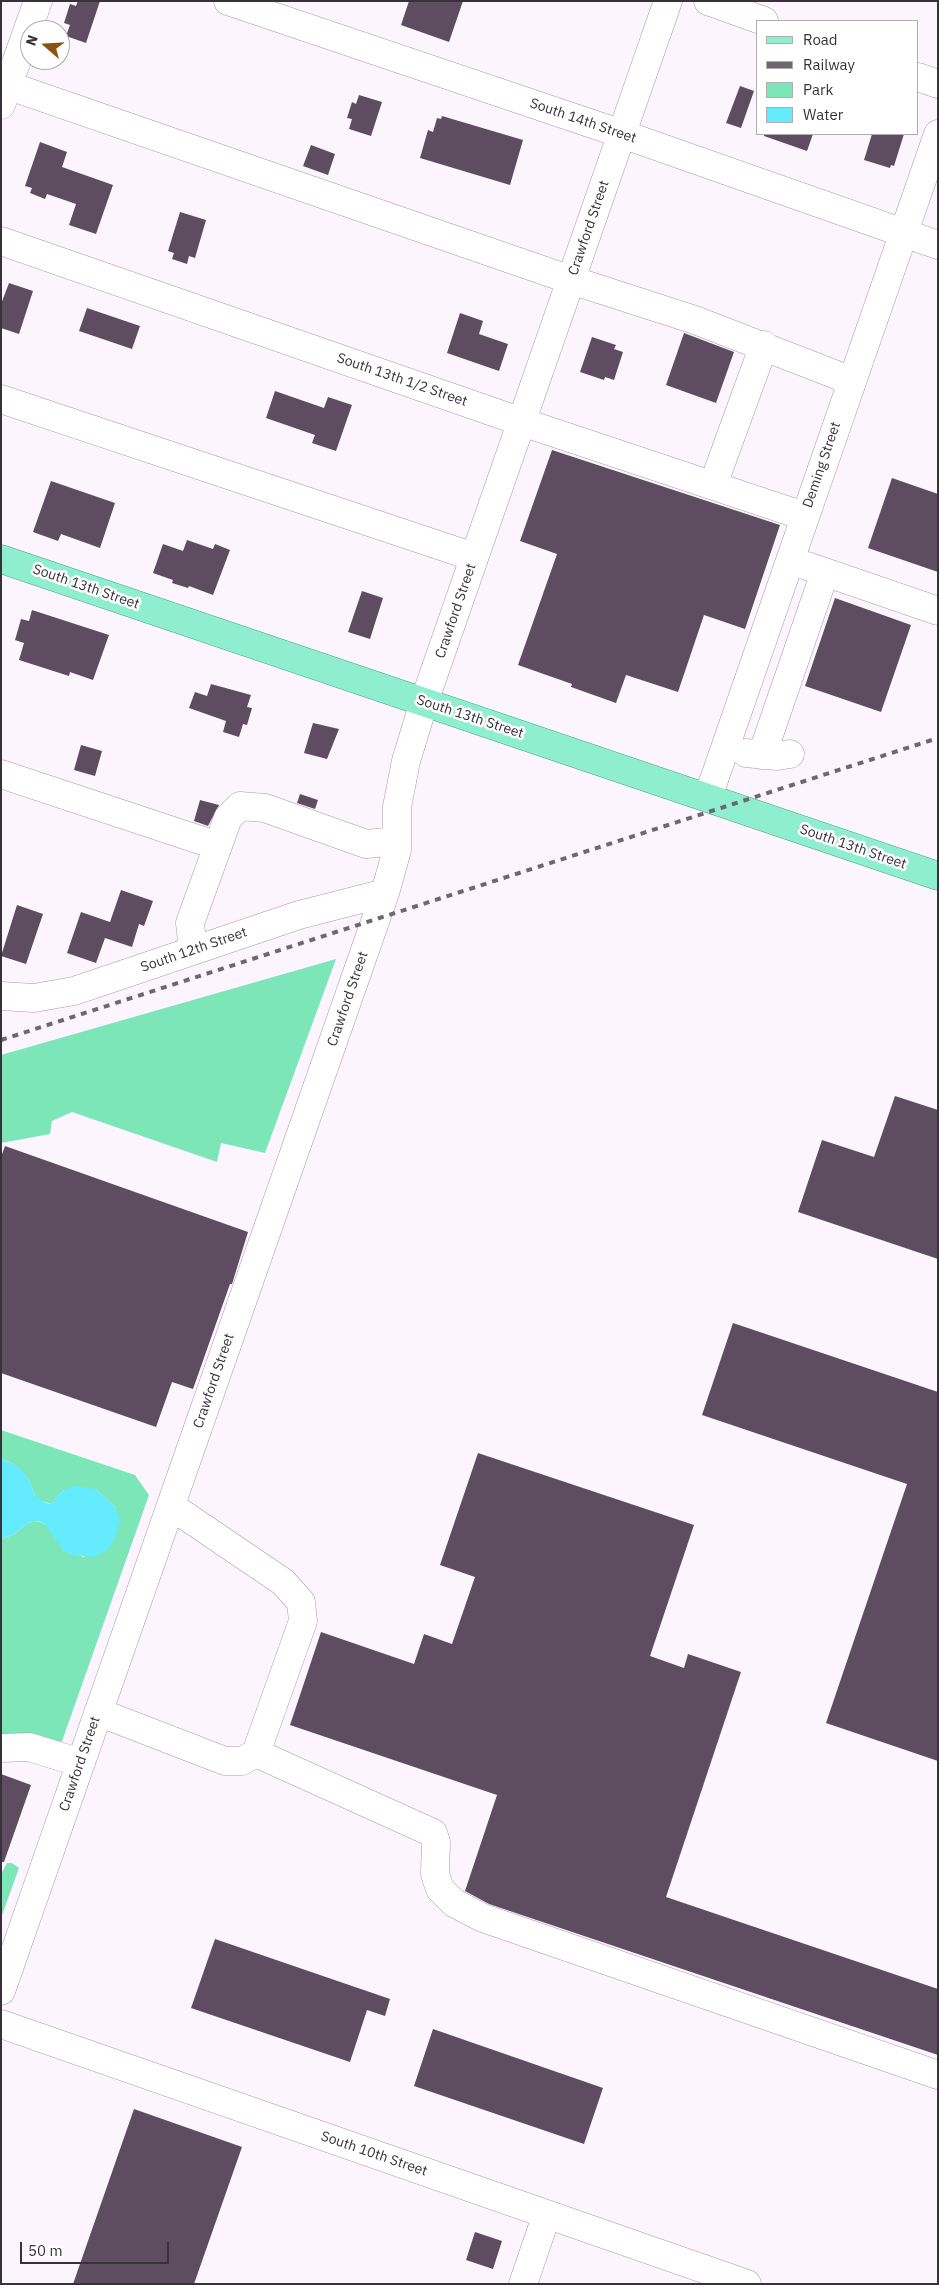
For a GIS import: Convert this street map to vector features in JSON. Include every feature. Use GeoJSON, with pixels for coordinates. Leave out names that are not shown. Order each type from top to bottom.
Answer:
{"type":"FeatureCollection","features":[{"type":"Feature","properties":{"kind":"main road","name":"South 13th Street"},"geometry":{"type":"LineString","coordinates":[[1,558],[938,876]]}},
{"type":"Feature","properties":{"kind":"street"},"geometry":{"type":"LineString","coordinates":[[38,1],[4,91],[695,320],[764,345],[786,357],[852,381]]}},
{"type":"Feature","properties":{"kind":"street","name":"South 14th Street"},"geometry":{"type":"LineString","coordinates":[[228,1],[622,134],[938,245]]}},
{"type":"Feature","properties":{"kind":"street","name":"Crawford Street"},"geometry":{"type":"LineString","coordinates":[[1,1991],[385,894],[396,850],[397,807],[406,761],[424,702],[668,1]]}},
{"type":"Feature","properties":{"kind":"street"},"geometry":{"type":"LineString","coordinates":[[708,1],[761,20]]}},
{"type":"Feature","properties":{"kind":"street"},"geometry":{"type":"LineString","coordinates":[[919,76],[938,84]]}},
{"type":"Feature","properties":{"kind":"street","name":"Deming Street"},"geometry":{"type":"LineString","coordinates":[[708,797],[938,134]]}},
{"type":"Feature","properties":{"kind":"street","name":"South 13th 1/2 Street"},"geometry":{"type":"LineString","coordinates":[[1,241],[522,422],[804,516]]}},
{"type":"Feature","properties":{"kind":"street"},"geometry":{"type":"LineString","coordinates":[[714,485],[764,345]]}},
{"type":"Feature","properties":{"kind":"street"},"geometry":{"type":"LineString","coordinates":[[1,399],[474,558]]}},
{"type":"Feature","properties":{"kind":"street"},"geometry":{"type":"LineString","coordinates":[[789,560],[938,611]]}},
{"type":"Feature","properties":{"kind":"street"},"geometry":{"type":"LineString","coordinates":[[762,755],[825,572]]}},
{"type":"Feature","properties":{"kind":"street"},"geometry":{"type":"LineString","coordinates":[[724,751],[762,755],[790,754]]}},
{"type":"Feature","properties":{"kind":"street"},"geometry":{"type":"LineString","coordinates":[[1,774],[218,846]]}},
{"type":"Feature","properties":{"kind":"street"},"geometry":{"type":"LineString","coordinates":[[193,950],[190,923],[228,818],[240,806],[265,808],[366,844],[396,841]]}},
{"type":"Feature","properties":{"kind":"street","name":"South 12th Street"},"geometry":{"type":"LineString","coordinates":[[1,996],[34,998],[74,990],[299,915],[385,894]]}},
{"type":"Feature","properties":{"kind":"street"},"geometry":{"type":"LineString","coordinates":[[171,1506],[283,1582],[301,1602],[303,1621],[256,1754]]}},
{"type":"Feature","properties":{"kind":"street"},"geometry":{"type":"LineString","coordinates":[[98,1712],[225,1761],[242,1760],[256,1754],[433,1833],[436,1842],[435,1874],[440,1889],[454,1903],[483,1918],[938,2075]]}},
{"type":"Feature","properties":{"kind":"street"},"geometry":{"type":"LineString","coordinates":[[1,1748],[29,1747],[81,1763]]}},
{"type":"Feature","properties":{"kind":"street","name":"South 10th Street"},"geometry":{"type":"LineString","coordinates":[[1,2024],[747,2284]]}},
{"type":"Feature","properties":{"kind":"street"},"geometry":{"type":"LineString","coordinates":[[523,2284],[547,2214]]}},
{"type":"Feature","properties":{"kind":"green space"},"geometry":{"type":"Polygon","coordinates":[[[336,959],[265,1153],[221,1143],[217,1162],[72,1112],[52,1121],[50,1134],[1,1143],[1,1055],[336,959]]]}},
{"type":"Feature","properties":{"kind":"green space"},"geometry":{"type":"Polygon","coordinates":[[[1,1430],[135,1475],[149,1495],[61,1744],[1,1735],[1,1539],[15,1534],[27,1523],[37,1521],[50,1528],[63,1550],[84,1557],[116,1508],[96,1489],[64,1490],[51,1504],[39,1500],[28,1478],[12,1463],[1,1459],[1,1430]]]}},
{"type":"Feature","properties":{"kind":"green space"},"geometry":{"type":"Polygon","coordinates":[[[7,1863],[12,1863],[19,1868],[1,1918],[1,1874],[7,1863]]]}},
{"type":"Feature","properties":{"kind":"water"},"geometry":{"type":"Polygon","coordinates":[[[1,1459],[12,1463],[22,1470],[28,1478],[35,1495],[46,1503],[51,1504],[64,1490],[75,1486],[96,1489],[116,1508],[120,1522],[115,1538],[107,1550],[94,1557],[73,1555],[63,1550],[45,1524],[38,1521],[27,1523],[15,1534],[1,1539],[1,1459]]]}},
{"type":"Feature","properties":{"kind":"building"},"geometry":{"type":"Polygon","coordinates":[[[78,1],[100,1],[86,43],[70,37],[70,20],[65,20],[70,4],[76,6],[78,1]]]}},
{"type":"Feature","properties":{"kind":"building"},"geometry":{"type":"Polygon","coordinates":[[[409,1],[463,1],[449,42],[401,25],[409,1]]]}},
{"type":"Feature","properties":{"kind":"building"},"geometry":{"type":"Polygon","coordinates":[[[740,86],[754,91],[741,128],[726,123],[740,86]]]}},
{"type":"Feature","properties":{"kind":"building"},"geometry":{"type":"Polygon","coordinates":[[[359,95],[382,102],[371,136],[349,129],[352,119],[347,118],[352,102],[356,104],[359,95]]]}},
{"type":"Feature","properties":{"kind":"building"},"geometry":{"type":"Polygon","coordinates":[[[442,116],[523,140],[510,185],[420,158],[428,130],[433,132],[437,118],[441,119],[442,116]]]}},
{"type":"Feature","properties":{"kind":"building"},"geometry":{"type":"Polygon","coordinates":[[[764,135],[813,135],[807,151],[764,135]]]}},
{"type":"Feature","properties":{"kind":"building"},"geometry":{"type":"Polygon","coordinates":[[[872,135],[904,135],[894,166],[891,165],[890,168],[864,160],[872,135]]]}},
{"type":"Feature","properties":{"kind":"building"},"geometry":{"type":"Polygon","coordinates":[[[40,142],[67,152],[62,167],[113,185],[96,234],[69,225],[76,204],[47,194],[45,199],[30,193],[32,188],[25,186],[40,142]]]}},
{"type":"Feature","properties":{"kind":"building"},"geometry":{"type":"Polygon","coordinates":[[[311,145],[335,154],[328,175],[303,166],[311,145]]]}},
{"type":"Feature","properties":{"kind":"building"},"geometry":{"type":"Polygon","coordinates":[[[180,212],[206,220],[195,258],[189,256],[187,264],[172,259],[174,253],[168,251],[180,212]]]}},
{"type":"Feature","properties":{"kind":"building"},"geometry":{"type":"Polygon","coordinates":[[[9,283],[33,291],[19,334],[1,328],[1,304],[9,283]]]}},
{"type":"Feature","properties":{"kind":"building"},"geometry":{"type":"Polygon","coordinates":[[[87,308],[140,326],[132,349],[79,331],[87,308]]]}},
{"type":"Feature","properties":{"kind":"building"},"geometry":{"type":"Polygon","coordinates":[[[460,313],[483,321],[479,334],[508,344],[499,371],[447,353],[460,313]]]}},
{"type":"Feature","properties":{"kind":"building"},"geometry":{"type":"Polygon","coordinates":[[[684,333],[734,352],[716,403],[666,385],[684,333]]]}},
{"type":"Feature","properties":{"kind":"building"},"geometry":{"type":"Polygon","coordinates":[[[592,337],[616,345],[614,349],[623,352],[614,380],[605,377],[604,380],[580,372],[592,337]]]}},
{"type":"Feature","properties":{"kind":"building"},"geometry":{"type":"Polygon","coordinates":[[[275,391],[324,408],[328,397],[352,405],[336,451],[312,443],[315,435],[266,418],[275,391]]]}},
{"type":"Feature","properties":{"kind":"building"},"geometry":{"type":"Polygon","coordinates":[[[552,450],[780,525],[745,629],[704,615],[678,692],[626,675],[616,703],[571,687],[572,684],[518,665],[557,554],[520,541],[552,450]]]}},
{"type":"Feature","properties":{"kind":"building"},"geometry":{"type":"Polygon","coordinates":[[[892,478],[938,494],[938,572],[868,548],[892,478]]]}},
{"type":"Feature","properties":{"kind":"building"},"geometry":{"type":"Polygon","coordinates":[[[51,481],[115,503],[100,548],[61,534],[58,541],[33,532],[51,481]]]}},
{"type":"Feature","properties":{"kind":"building"},"geometry":{"type":"Polygon","coordinates":[[[187,540],[213,549],[215,544],[230,550],[213,595],[189,586],[188,588],[172,583],[173,580],[153,573],[163,544],[183,551],[187,540]]]}},
{"type":"Feature","properties":{"kind":"building"},"geometry":{"type":"Polygon","coordinates":[[[362,591],[383,598],[370,639],[348,632],[362,591]]]}},
{"type":"Feature","properties":{"kind":"building"},"geometry":{"type":"Polygon","coordinates":[[[835,598],[911,625],[881,712],[805,686],[835,598]]]}},
{"type":"Feature","properties":{"kind":"building"},"geometry":{"type":"Polygon","coordinates":[[[32,610],[109,635],[93,680],[70,672],[69,676],[19,660],[24,643],[15,640],[21,619],[29,621],[32,610]]]}},
{"type":"Feature","properties":{"kind":"building"},"geometry":{"type":"Polygon","coordinates":[[[211,684],[251,695],[247,707],[252,708],[247,725],[243,724],[239,737],[223,732],[226,721],[189,708],[195,692],[207,696],[211,684]]]}},
{"type":"Feature","properties":{"kind":"building"},"geometry":{"type":"Polygon","coordinates":[[[313,723],[339,729],[327,759],[304,753],[313,723]]]}},
{"type":"Feature","properties":{"kind":"building"},"geometry":{"type":"Polygon","coordinates":[[[81,745],[102,751],[95,776],[74,770],[81,745]]]}},
{"type":"Feature","properties":{"kind":"building"},"geometry":{"type":"Polygon","coordinates":[[[300,794],[318,800],[315,809],[297,803],[300,794]]]}},
{"type":"Feature","properties":{"kind":"building"},"geometry":{"type":"Polygon","coordinates":[[[200,800],[219,805],[208,826],[194,821],[200,800]]]}},
{"type":"Feature","properties":{"kind":"building"},"geometry":{"type":"Polygon","coordinates":[[[121,890],[153,901],[144,926],[139,924],[132,947],[105,938],[96,963],[67,953],[81,912],[110,922],[121,890]]]}},
{"type":"Feature","properties":{"kind":"building"},"geometry":{"type":"Polygon","coordinates":[[[17,905],[43,914],[26,964],[1,956],[17,905]]]}},
{"type":"Feature","properties":{"kind":"building"},"geometry":{"type":"Polygon","coordinates":[[[895,1096],[938,1110],[938,1259],[798,1212],[822,1140],[874,1157],[895,1096]]]}},
{"type":"Feature","properties":{"kind":"building"},"geometry":{"type":"Polygon","coordinates":[[[5,1146],[248,1232],[232,1284],[230,1284],[193,1389],[172,1382],[156,1427],[1,1373],[1,1157],[5,1146]]]}},
{"type":"Feature","properties":{"kind":"building"},"geometry":{"type":"Polygon","coordinates":[[[733,1323],[938,1392],[938,1761],[826,1723],[907,1484],[702,1415],[733,1323]]]}},
{"type":"Feature","properties":{"kind":"building"},"geometry":{"type":"Polygon","coordinates":[[[478,1453],[694,1525],[650,1656],[684,1668],[688,1654],[741,1672],[666,1897],[938,1989],[938,2055],[489,1904],[465,1891],[497,1795],[290,1725],[321,1632],[414,1664],[424,1634],[452,1644],[475,1577],[440,1565],[478,1453]]]}},
{"type":"Feature","properties":{"kind":"building"},"geometry":{"type":"Polygon","coordinates":[[[1,1774],[31,1785],[4,1862],[1,1862],[1,1774]]]}},
{"type":"Feature","properties":{"kind":"building"},"geometry":{"type":"Polygon","coordinates":[[[215,1939],[390,1999],[385,2016],[367,2010],[350,2062],[191,2008],[215,1939]]]}},
{"type":"Feature","properties":{"kind":"building"},"geometry":{"type":"Polygon","coordinates":[[[433,2029],[603,2088],[584,2144],[414,2086],[433,2029]]]}},
{"type":"Feature","properties":{"kind":"building"},"geometry":{"type":"Polygon","coordinates":[[[134,2109],[242,2147],[194,2284],[73,2284],[134,2109]]]}},
{"type":"Feature","properties":{"kind":"building"},"geometry":{"type":"Polygon","coordinates":[[[475,2232],[502,2241],[493,2269],[466,2260],[475,2232]]]}},
{"type":"Feature","properties":{"kind":"railway"},"geometry":{"type":"LineString","coordinates":[[1,1040],[938,738]]}}]}
